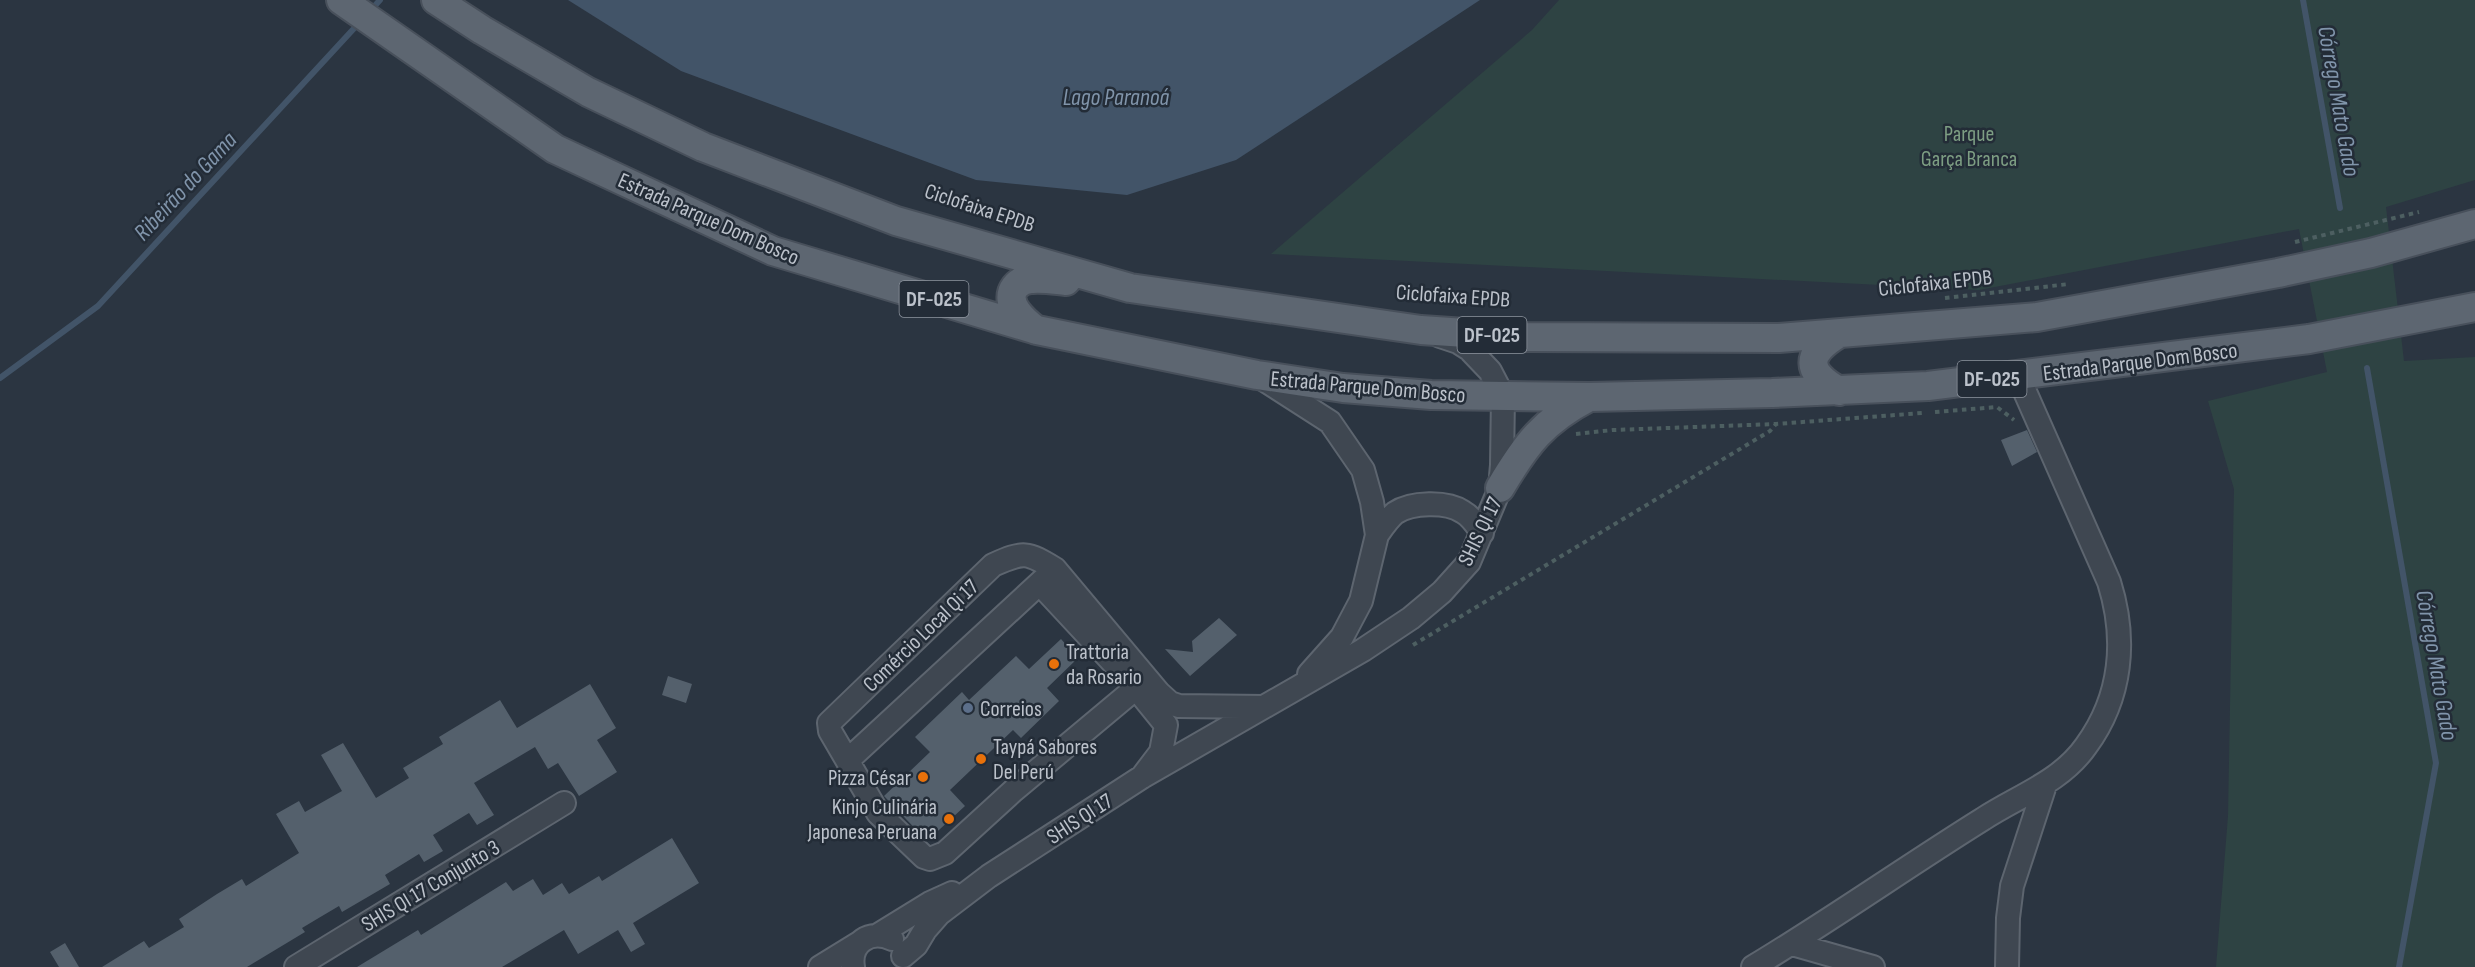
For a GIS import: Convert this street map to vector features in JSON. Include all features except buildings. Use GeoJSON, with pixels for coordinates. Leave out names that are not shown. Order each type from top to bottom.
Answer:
{"type":"FeatureCollection","features":[{"type":"Feature","properties":{"kind":"main road","name":"Estrada Parque Dom Bosco"},"geometry":{"type":"LineString","coordinates":[[341,0],[555,149],[773,251],[1036,330],[1257,375],[1343,388],[1431,395],[1590,397],[1839,391],[1928,386],[2309,339],[2475,307]]}},
{"type":"Feature","properties":{"kind":"main road","name":"DF-025"},"geometry":{"type":"LineString","coordinates":[[438,1],[482,30],[588,92],[703,147],[896,221],[1131,288],[1421,330],[1536,338],[1779,338],[2037,317],[2278,273],[2371,253],[2475,224]]}},
{"type":"Feature","properties":{"kind":"main road"},"geometry":{"type":"LineString","coordinates":[[1036,330],[1022,319],[1012,304],[1012,291],[1019,283],[1031,279],[1131,288]]}},
{"type":"Feature","properties":{"kind":"main road"},"geometry":{"type":"LineString","coordinates":[[1838,334],[1822,344],[1815,354],[1813,365],[1821,379],[1839,391]]}},
{"type":"Feature","properties":{"kind":"main road"},"geometry":{"type":"LineString","coordinates":[[1772,393],[1791,380],[1795,372],[1795,360],[1789,347],[1779,338]]}},
{"type":"Feature","properties":{"kind":"main road"},"geometry":{"type":"LineString","coordinates":[[1500,488],[1528,444],[1546,425],[1562,411],[1590,397]]}},
{"type":"Feature","properties":{"kind":"street","name":"SHIS QI 17"},"geometry":{"type":"LineString","coordinates":[[903,963],[925,930],[939,914],[989,876],[1142,777],[1295,690],[1411,618],[1442,592],[1469,562],[1500,488],[1503,396],[1490,371],[1469,349],[1458,342],[1421,330]]}},
{"type":"Feature","properties":{"kind":"street","name":"SHIS QI 17"},"geometry":{"type":"LineString","coordinates":[[1257,375],[1330,422],[1346,443],[1363,470],[1372,502],[1377,536],[1361,601],[1342,637],[1295,690]]}},
{"type":"Feature","properties":{"kind":"street"},"geometry":{"type":"LineString","coordinates":[[1753,967],[1792,944],[1985,817],[2045,785],[2085,748],[2113,698],[2118,667],[2118,608],[2109,582],[2018,376]]}},
{"type":"Feature","properties":{"kind":"street"},"geometry":{"type":"LineString","coordinates":[[1377,536],[1392,515],[1406,507],[1424,506],[1448,506],[1463,511],[1473,520],[1482,534]]}},
{"type":"Feature","properties":{"kind":"street","name":"Comércio Local Qi 17"},"geometry":{"type":"LineString","coordinates":[[1136,688],[937,858],[930,859],[924,857],[878,813],[830,731],[831,720],[993,565],[1016,555],[1033,556],[1166,725],[1176,743],[1192,748]]}},
{"type":"Feature","properties":{"kind":"street","name":"Comércio Local Qi 17"},"geometry":{"type":"LineString","coordinates":[[1048,577],[1159,693],[1179,706]]}},
{"type":"Feature","properties":{"kind":"street","name":"Comércio Local Qi 17"},"geometry":{"type":"LineString","coordinates":[[848,760],[1048,577]]}},
{"type":"Feature","properties":{"kind":"street"},"geometry":{"type":"LineString","coordinates":[[1142,777],[1161,752],[1168,718],[1179,706],[1264,707]]}},
{"type":"Feature","properties":{"kind":"street"},"geometry":{"type":"LineString","coordinates":[[2007,967],[2008,918],[2012,886],[2045,785]]}},
{"type":"Feature","properties":{"kind":"street","name":"SHIS QI 17 Conjunto 3"},"geometry":{"type":"LineString","coordinates":[[296,967],[564,803]]}},
{"type":"Feature","properties":{"kind":"street","name":"SHIS QI 17"},"geometry":{"type":"LineString","coordinates":[[820,967],[930,903],[989,876]]}},
{"type":"Feature","properties":{"kind":"street"},"geometry":{"type":"LineString","coordinates":[[853,967],[852,957],[869,939],[891,939],[897,944],[903,963]]}},
{"type":"Feature","properties":{"kind":"street"},"geometry":{"type":"LineString","coordinates":[[1792,944],[1873,967]]}},
{"type":"Feature","properties":{"kind":"path"},"geometry":{"type":"LineString","coordinates":[[2290,243],[2423,211]]}},
{"type":"Feature","properties":{"kind":"path","name":"Ciclofaixa EPDB"},"geometry":{"type":"LineString","coordinates":[[1942,298],[2072,284]]}},
{"type":"Feature","properties":{"kind":"path"},"geometry":{"type":"LineString","coordinates":[[1570,435],[1613,430],[1776,424],[1996,407],[2021,425],[2040,426]]}},
{"type":"Feature","properties":{"kind":"path"},"geometry":{"type":"LineString","coordinates":[[1403,651],[1770,431],[1776,424]]}},
{"type":"Feature","properties":{"kind":"green space","name":"Parque Garça Branca"},"geometry":{"type":"Polygon","coordinates":[[[1559,0],[2475,0],[2475,180],[2386,207],[2404,361],[2475,357],[2475,967],[2216,967],[2228,816],[2234,489],[2208,401],[2327,372],[2299,229],[1979,290],[1271,254],[1532,30],[1559,0]]]}},
{"type":"Feature","properties":{"kind":"water","name":"Lago Paranoá"},"geometry":{"type":"Polygon","coordinates":[[[568,0],[1480,0],[1236,160],[1127,195],[976,180],[681,71],[568,0]]]}},
{"type":"Feature","properties":{"kind":"waterway","name":"Ribeirão do Gama"},"geometry":{"type":"LineString","coordinates":[[370,11],[380,0]]}},
{"type":"Feature","properties":{"kind":"waterway","name":"Córrego Mato Gado"},"geometry":{"type":"LineString","coordinates":[[2303,0],[2340,208]]}},
{"type":"Feature","properties":{"kind":"waterway","name":"Ribeirão do Gama"},"geometry":{"type":"LineString","coordinates":[[0,378],[98,306],[359,23]]}},
{"type":"Feature","properties":{"kind":"waterway","name":"Córrego Mato Gado"},"geometry":{"type":"LineString","coordinates":[[2367,368],[2436,763],[2399,967]]}},
{"type":"Feature","properties":{"kind":"place","name":"Trattoria da Rosario"},"geometry":{"type":"Point","coordinates":[1054,664]}},
{"type":"Feature","properties":{"kind":"place","name":"Correios"},"geometry":{"type":"Point","coordinates":[968,708]}},
{"type":"Feature","properties":{"kind":"place","name":"Taypá Sabores Del Perú"},"geometry":{"type":"Point","coordinates":[981,759]}},
{"type":"Feature","properties":{"kind":"place","name":"Pizza César"},"geometry":{"type":"Point","coordinates":[923,777]}},
{"type":"Feature","properties":{"kind":"place","name":"Kinjo Culinária Japonesa Peruana"},"geometry":{"type":"Point","coordinates":[949,819]}}]}
